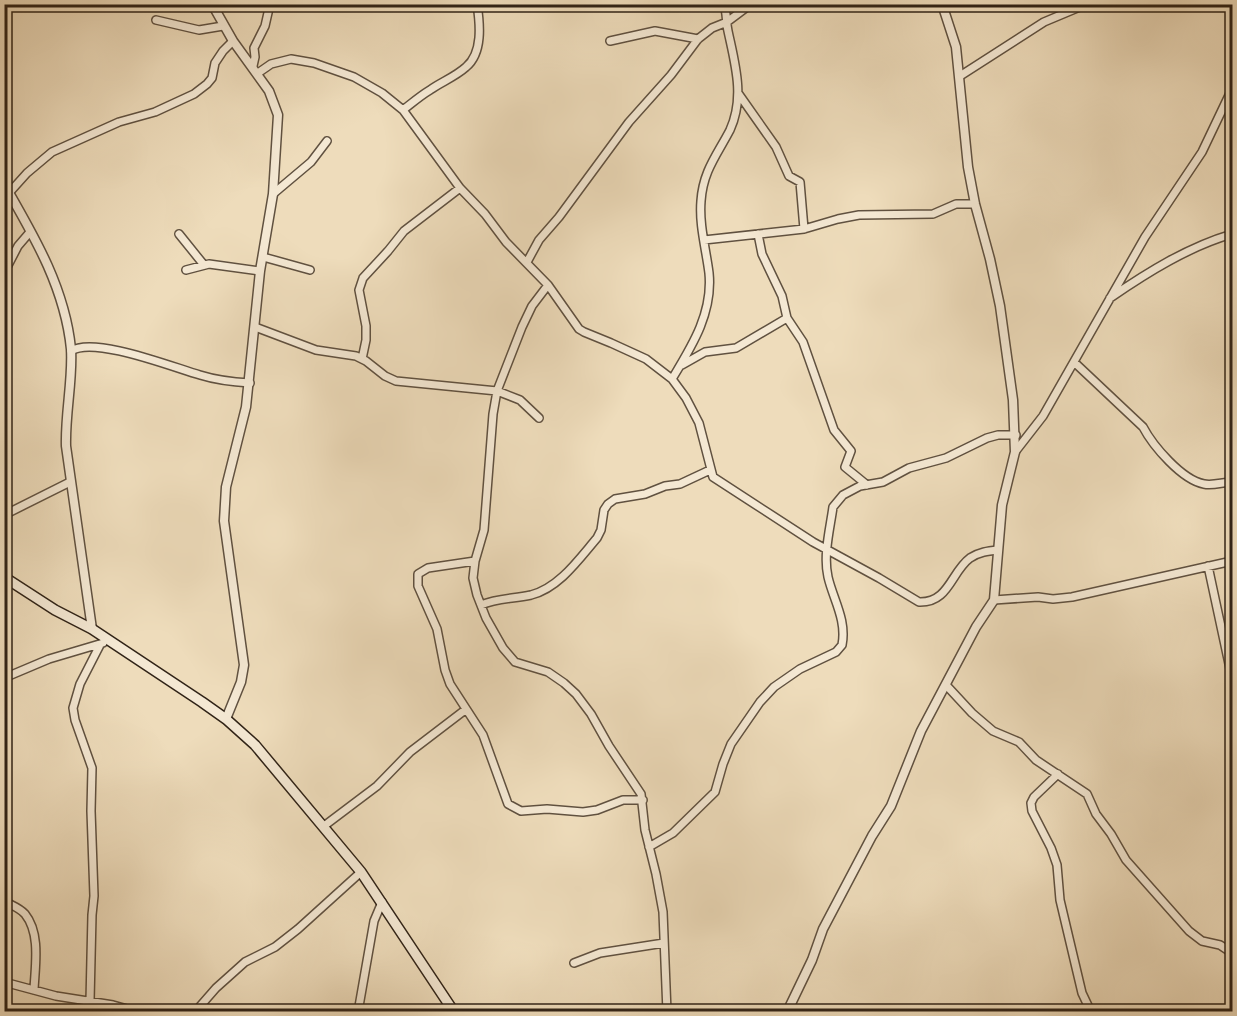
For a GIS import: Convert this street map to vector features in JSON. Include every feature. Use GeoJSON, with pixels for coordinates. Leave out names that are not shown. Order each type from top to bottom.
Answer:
{"type":"FeatureCollection","features":[{"type":"Feature","properties":{"kind":"main road"},"geometry":{"type":"LineString","coordinates":[[4,577],[55,610],[92,629],[104,642],[226,719],[255,745],[361,872],[454,1011]]}},
{"type":"Feature","properties":{"kind":"street"},"geometry":{"type":"LineString","coordinates":[[212,4],[223,26],[269,91],[278,115],[273,194],[260,271],[250,383],[224,506],[224,521],[244,665],[241,681],[226,719]]}},
{"type":"Feature","properties":{"kind":"street"},"geometry":{"type":"LineString","coordinates":[[255,69],[254,48],[265,26],[270,4]]}},
{"type":"Feature","properties":{"kind":"street"},"geometry":{"type":"LineString","coordinates":[[403,110],[429,90],[468,66],[474,58],[480,25],[477,4]]}},
{"type":"Feature","properties":{"kind":"street"},"geometry":{"type":"LineString","coordinates":[[672,379],[705,317],[709,298],[709,276],[701,201],[704,179],[709,165],[731,127],[738,93],[735,57],[724,4]]}},
{"type":"Feature","properties":{"kind":"street"},"geometry":{"type":"LineString","coordinates":[[527,262],[539,240],[559,217],[629,122],[671,75],[698,39],[751,4]]}},
{"type":"Feature","properties":{"kind":"street"},"geometry":{"type":"LineString","coordinates":[[787,1011],[812,960],[823,928],[872,836],[891,806],[921,731],[976,627],[994,600],[1004,495],[1015,452],[1013,400],[1000,306],[975,204],[964,134],[956,47],[942,4]]}},
{"type":"Feature","properties":{"kind":"street"},"geometry":{"type":"LineString","coordinates":[[960,76],[1044,22],[1087,4]]}},
{"type":"Feature","properties":{"kind":"street"},"geometry":{"type":"LineString","coordinates":[[156,20],[199,30],[223,26]]}},
{"type":"Feature","properties":{"kind":"street"},"geometry":{"type":"LineString","coordinates":[[610,41],[655,31],[698,39]]}},
{"type":"Feature","properties":{"kind":"street"},"geometry":{"type":"LineString","coordinates":[[9,193],[27,173],[52,152],[119,122],[155,112],[194,94],[212,78],[215,63],[233,41]]}},
{"type":"Feature","properties":{"kind":"street"},"geometry":{"type":"LineString","coordinates":[[255,69],[291,59],[314,63],[354,77],[382,93],[403,110],[460,188],[485,214],[506,242],[548,285],[576,324],[584,332],[646,359],[672,379],[686,398],[699,423],[713,477],[784,524],[919,602],[935,599],[947,589],[970,558],[979,553],[998,550]]}},
{"type":"Feature","properties":{"kind":"street"},"geometry":{"type":"LineString","coordinates":[[1015,452],[1043,416],[1144,237],[1202,152],[1233,89]]}},
{"type":"Feature","properties":{"kind":"street"},"geometry":{"type":"LineString","coordinates":[[738,93],[776,147],[789,176],[800,182],[804,229]]}},
{"type":"Feature","properties":{"kind":"street"},"geometry":{"type":"LineString","coordinates":[[273,194],[311,162],[327,141]]}},
{"type":"Feature","properties":{"kind":"street"},"geometry":{"type":"LineString","coordinates":[[4,184],[52,273],[62,305],[71,351],[65,428],[70,482],[92,629]]}},
{"type":"Feature","properties":{"kind":"street"},"geometry":{"type":"LineString","coordinates":[[362,359],[366,326],[359,290],[363,278],[404,231],[460,188]]}},
{"type":"Feature","properties":{"kind":"street"},"geometry":{"type":"LineString","coordinates":[[704,240],[804,229],[848,217],[933,214],[956,204],[975,204]]}},
{"type":"Feature","properties":{"kind":"street"},"geometry":{"type":"LineString","coordinates":[[4,273],[18,246],[30,232]]}},
{"type":"Feature","properties":{"kind":"street"},"geometry":{"type":"LineString","coordinates":[[179,234],[204,265]]}},
{"type":"Feature","properties":{"kind":"street"},"geometry":{"type":"LineString","coordinates":[[758,234],[762,254],[782,296],[787,318],[803,342],[834,430],[851,451],[845,467],[867,485]]}},
{"type":"Feature","properties":{"kind":"street"},"geometry":{"type":"LineString","coordinates":[[1108,300],[1183,254],[1215,239],[1233,234]]}},
{"type":"Feature","properties":{"kind":"street"},"geometry":{"type":"LineString","coordinates":[[263,257],[310,270]]}},
{"type":"Feature","properties":{"kind":"street"},"geometry":{"type":"LineString","coordinates":[[186,270],[204,265],[223,264],[260,271]]}},
{"type":"Feature","properties":{"kind":"street"},"geometry":{"type":"LineString","coordinates":[[548,285],[532,306],[497,391],[485,521],[473,578],[493,633],[514,662],[548,672],[576,694],[591,714],[623,768],[636,784],[643,800],[645,830],[663,912],[667,1011]]}},
{"type":"Feature","properties":{"kind":"street"},"geometry":{"type":"LineString","coordinates":[[680,366],[705,352],[736,348],[787,318]]}},
{"type":"Feature","properties":{"kind":"street"},"geometry":{"type":"LineString","coordinates":[[255,327],[316,350],[362,359],[384,376],[396,381],[497,391],[520,400],[539,417]]}},
{"type":"Feature","properties":{"kind":"street"},"geometry":{"type":"LineString","coordinates":[[71,351],[77,347],[105,348],[217,379],[250,383]]}},
{"type":"Feature","properties":{"kind":"street"},"geometry":{"type":"LineString","coordinates":[[1074,362],[1143,427],[1150,440],[1185,474],[1205,484],[1233,482]]}},
{"type":"Feature","properties":{"kind":"street"},"geometry":{"type":"LineString","coordinates":[[649,847],[673,833],[715,792],[731,744],[760,702],[774,687],[800,669],[836,652],[842,645],[840,615],[827,575],[827,550],[834,507],[838,499],[860,486],[883,482],[909,468],[945,458],[987,438],[998,435],[1016,435]]}},
{"type":"Feature","properties":{"kind":"street"},"geometry":{"type":"LineString","coordinates":[[481,605],[498,598],[534,594],[554,583],[597,538],[601,530],[604,510],[608,504],[665,486],[680,484],[710,470]]}},
{"type":"Feature","properties":{"kind":"street"},"geometry":{"type":"LineString","coordinates":[[4,515],[70,482]]}},
{"type":"Feature","properties":{"kind":"street"},"geometry":{"type":"LineString","coordinates":[[475,561],[428,568],[418,574],[417,579],[421,596],[437,629],[450,684],[483,735],[508,804],[521,811],[547,809],[583,812],[597,810],[623,800],[643,800]]}},
{"type":"Feature","properties":{"kind":"street"},"geometry":{"type":"LineString","coordinates":[[994,600],[1072,597],[1233,561]]}},
{"type":"Feature","properties":{"kind":"street"},"geometry":{"type":"LineString","coordinates":[[1208,566],[1233,678]]}},
{"type":"Feature","properties":{"kind":"street"},"geometry":{"type":"LineString","coordinates":[[4,678],[49,659],[104,642]]}},
{"type":"Feature","properties":{"kind":"street"},"geometry":{"type":"LineString","coordinates":[[90,1001],[94,896],[92,768],[73,708],[80,684],[104,642]]}},
{"type":"Feature","properties":{"kind":"street"},"geometry":{"type":"LineString","coordinates":[[946,685],[972,713],[993,730],[1019,742],[1036,760],[1087,794],[1096,814],[1107,827],[1126,860],[1189,931],[1202,941],[1220,945],[1233,953]]}},
{"type":"Feature","properties":{"kind":"street"},"geometry":{"type":"LineString","coordinates":[[324,826],[377,786],[410,752],[465,710]]}},
{"type":"Feature","properties":{"kind":"street"},"geometry":{"type":"LineString","coordinates":[[1058,774],[1034,797],[1031,803],[1032,811],[1051,848],[1057,866],[1060,900],[1083,993],[1091,1011]]}},
{"type":"Feature","properties":{"kind":"street"},"geometry":{"type":"LineString","coordinates":[[195,1011],[245,962],[274,947],[298,929],[361,872]]}},
{"type":"Feature","properties":{"kind":"street"},"geometry":{"type":"LineString","coordinates":[[4,902],[25,914],[32,927],[36,951],[34,990]]}},
{"type":"Feature","properties":{"kind":"street"},"geometry":{"type":"LineString","coordinates":[[358,1011],[374,921],[381,903]]}},
{"type":"Feature","properties":{"kind":"street"},"geometry":{"type":"LineString","coordinates":[[574,963],[600,953],[664,944]]}},
{"type":"Feature","properties":{"kind":"street"},"geometry":{"type":"LineString","coordinates":[[4,982],[138,1011]]}}]}
